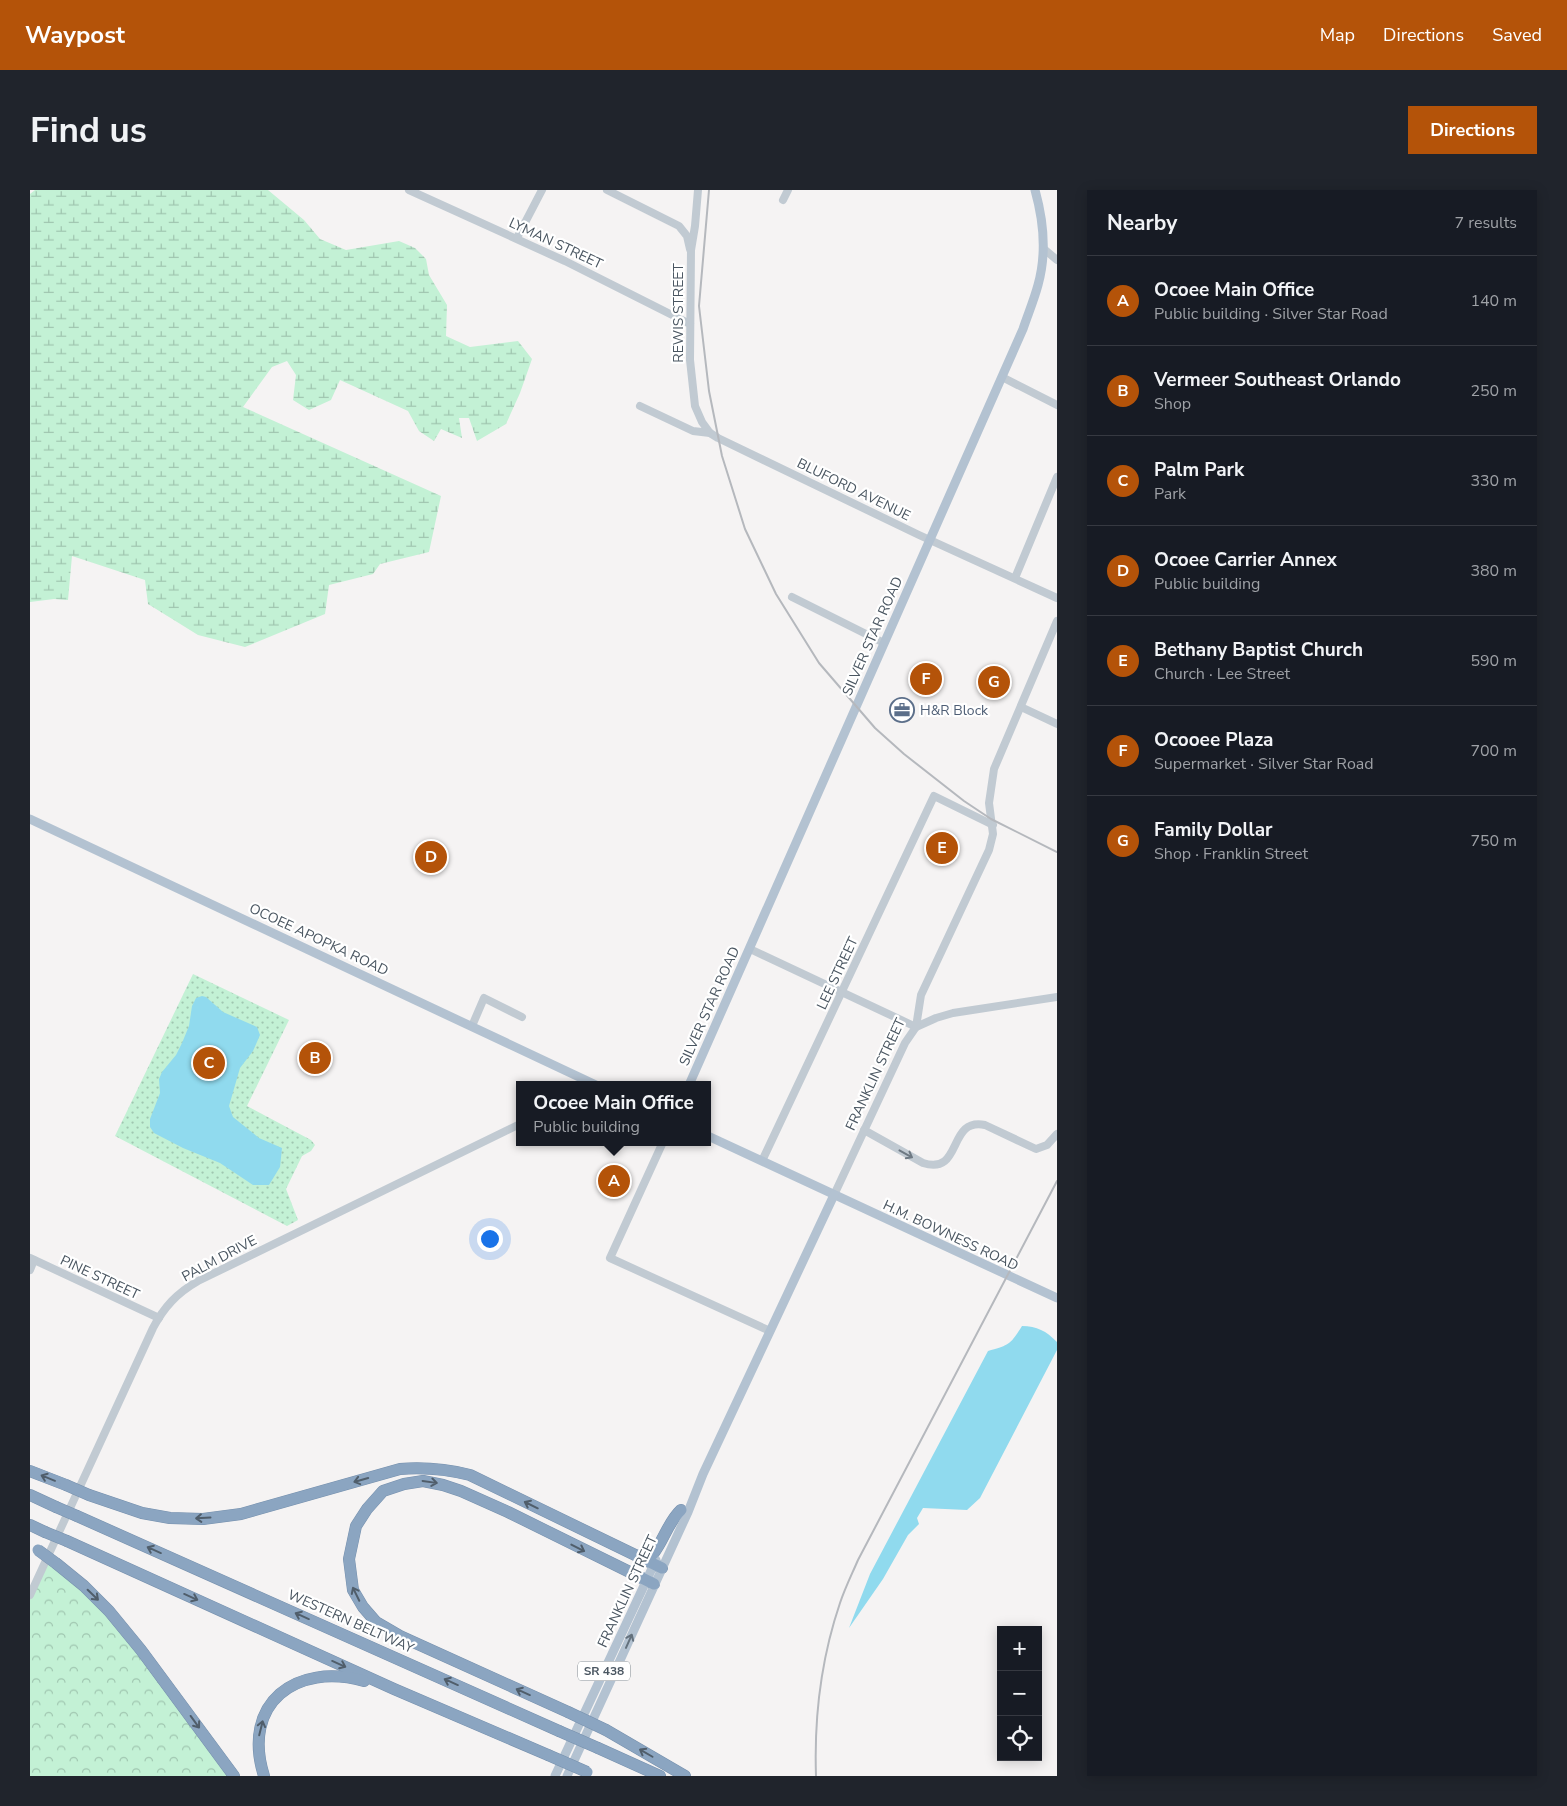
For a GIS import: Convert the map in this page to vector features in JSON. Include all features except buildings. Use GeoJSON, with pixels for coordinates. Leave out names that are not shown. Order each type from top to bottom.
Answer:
{"type":"FeatureCollection","features":[{"type":"Feature","properties":{"kind":"highway"},"geometry":{"type":"LineString","coordinates":[[30,1471],[89,1495],[142,1513],[170,1518],[203,1519],[241,1514],[400,1469],[424,1467],[446,1469],[470,1475],[658,1566]]}},
{"type":"Feature","properties":{"kind":"highway"},"geometry":{"type":"LineString","coordinates":[[650,1583],[500,1508],[461,1491],[423,1481],[404,1484],[383,1491],[367,1509],[356,1526],[349,1559],[353,1590],[363,1607],[376,1622],[400,1636],[606,1730],[686,1776]]}},
{"type":"Feature","properties":{"kind":"highway","name":"WESTERN BELTWAY"},"geometry":{"type":"LineString","coordinates":[[30,1495],[660,1776]]}},
{"type":"Feature","properties":{"kind":"highway"},"geometry":{"type":"LineString","coordinates":[[634,1556],[653,1554],[675,1516],[681,1510]]}},
{"type":"Feature","properties":{"kind":"highway"},"geometry":{"type":"LineString","coordinates":[[30,1525],[394,1689],[591,1774]]}},
{"type":"Feature","properties":{"kind":"highway"},"geometry":{"type":"LineString","coordinates":[[34,1547],[84,1586],[109,1611],[141,1650],[234,1776]]}},
{"type":"Feature","properties":{"kind":"highway"},"geometry":{"type":"LineString","coordinates":[[264,1776],[260,1762],[259,1736],[264,1716],[280,1692],[303,1680],[324,1676],[351,1677],[394,1689]]}},
{"type":"Feature","properties":{"kind":"main road","name":"SILVER STAR ROAD"},"geometry":{"type":"LineString","coordinates":[[691,1081],[1023,329],[1039,285],[1044,249],[1044,230],[1035,190]]}},
{"type":"Feature","properties":{"kind":"main road","name":"OCOEE APOPKA ROAD"},"geometry":{"type":"LineString","coordinates":[[30,819],[472,1026],[585,1081]]}},
{"type":"Feature","properties":{"kind":"main road"},"geometry":{"type":"LineString","coordinates":[[711,1137],[834,1195]]}},
{"type":"Feature","properties":{"kind":"main road","name":"H.M. BOWNESS ROAD"},"geometry":{"type":"LineString","coordinates":[[834,1195],[1057,1298]]}},
{"type":"Feature","properties":{"kind":"main road","name":"FRANKLIN STREET"},"geometry":{"type":"LineString","coordinates":[[658,1566],[688,1512],[703,1474],[834,1195]]}},
{"type":"Feature","properties":{"kind":"main road","name":"FRANKLIN STREET"},"geometry":{"type":"LineString","coordinates":[[555,1776],[650,1583],[681,1510],[703,1474]]}},
{"type":"Feature","properties":{"kind":"main road","name":"FRANKLIN STREET"},"geometry":{"type":"LineString","coordinates":[[567,1776],[650,1583]]}},
{"type":"Feature","properties":{"kind":"street","name":"LYMAN STREET"},"geometry":{"type":"LineString","coordinates":[[409,190],[517,238],[690,324]]}},
{"type":"Feature","properties":{"kind":"street"},"geometry":{"type":"LineString","coordinates":[[517,238],[542,190]]}},
{"type":"Feature","properties":{"kind":"street"},"geometry":{"type":"LineString","coordinates":[[606,190],[679,226],[687,236],[691,250]]}},
{"type":"Feature","properties":{"kind":"street","name":"REWIS STREET"},"geometry":{"type":"LineString","coordinates":[[698,190],[691,250],[690,360],[695,406],[702,422],[710,433]]}},
{"type":"Feature","properties":{"kind":"street"},"geometry":{"type":"LineString","coordinates":[[783,200],[788,190]]}},
{"type":"Feature","properties":{"kind":"street"},"geometry":{"type":"LineString","coordinates":[[1044,249],[1057,260]]}},
{"type":"Feature","properties":{"kind":"street"},"geometry":{"type":"LineString","coordinates":[[1002,377],[1057,404]]}},
{"type":"Feature","properties":{"kind":"street","name":"BLUFORD AVENUE"},"geometry":{"type":"LineString","coordinates":[[640,406],[693,431],[710,433],[1057,598]]}},
{"type":"Feature","properties":{"kind":"street"},"geometry":{"type":"LineString","coordinates":[[1016,578],[1057,477]]}},
{"type":"Feature","properties":{"kind":"street"},"geometry":{"type":"LineString","coordinates":[[792,597],[884,644]]}},
{"type":"Feature","properties":{"kind":"street","name":"FRANKLIN STREET"},"geometry":{"type":"LineString","coordinates":[[834,1195],[905,1043],[916,1028],[921,995],[989,850],[992,841],[993,825],[990,803],[994,769],[1057,621]]}},
{"type":"Feature","properties":{"kind":"street"},"geometry":{"type":"LineString","coordinates":[[1021,707],[1057,724]]}},
{"type":"Feature","properties":{"kind":"street","name":"LEE STREET"},"geometry":{"type":"LineString","coordinates":[[762,1161],[934,796],[993,825]]}},
{"type":"Feature","properties":{"kind":"street"},"geometry":{"type":"LineString","coordinates":[[750,949],[916,1028],[936,1018],[953,1013],[1057,997]]}},
{"type":"Feature","properties":{"kind":"street"},"geometry":{"type":"LineString","coordinates":[[472,1026],[484,998],[522,1016]]}},
{"type":"Feature","properties":{"kind":"street"},"geometry":{"type":"LineString","coordinates":[[864,1130],[923,1163],[932,1166],[939,1166],[945,1162],[963,1132],[971,1125],[985,1125],[1036,1149],[1047,1145],[1057,1134]]}},
{"type":"Feature","properties":{"kind":"street","name":"PALM DRIVE"},"geometry":{"type":"LineString","coordinates":[[30,1595],[159,1318],[164,1308],[174,1298],[184,1289],[198,1281],[516,1126]]}},
{"type":"Feature","properties":{"kind":"street"},"geometry":{"type":"LineString","coordinates":[[661,1146],[610,1258],[770,1330]]}},
{"type":"Feature","properties":{"kind":"street"},"geometry":{"type":"LineString","coordinates":[[30,1270],[32,1260]]}},
{"type":"Feature","properties":{"kind":"street","name":"PINE STREET"},"geometry":{"type":"LineString","coordinates":[[32,1260],[159,1318]]}},
{"type":"Feature","properties":{"kind":"green space"},"geometry":{"type":"Polygon","coordinates":[[[35,190],[268,190],[304,220],[320,239],[346,250],[399,241],[415,248],[426,259],[429,275],[447,305],[446,336],[470,347],[518,341],[532,359],[520,393],[506,424],[477,441],[469,418],[459,418],[462,438],[441,429],[434,441],[419,431],[408,411],[340,380],[331,400],[309,410],[293,400],[296,375],[287,361],[272,367],[243,407],[441,496],[429,552],[380,564],[373,574],[329,585],[325,614],[245,647],[198,635],[148,604],[145,580],[72,556],[68,600],[54,599],[30,602],[30,194],[35,190]]]}},
{"type":"Feature","properties":{"kind":"green space"},"geometry":{"type":"Polygon","coordinates":[[[193,974],[289,1020],[247,1106],[311,1140],[315,1145],[311,1151],[302,1156],[286,1189],[298,1220],[287,1226],[115,1136],[193,974]]]}},
{"type":"Feature","properties":{"kind":"green space"},"geometry":{"type":"Polygon","coordinates":[[[46,1556],[109,1611],[237,1776],[30,1776],[30,1594],[46,1556]]]}},
{"type":"Feature","properties":{"kind":"water"},"geometry":{"type":"Polygon","coordinates":[[[206,997],[223,1012],[257,1027],[260,1035],[253,1051],[240,1068],[229,1106],[233,1117],[259,1138],[282,1148],[280,1167],[269,1185],[253,1185],[220,1163],[183,1148],[154,1133],[150,1127],[150,1119],[160,1093],[159,1079],[182,1043],[189,1026],[192,1006],[196,998],[206,997]]]}},
{"type":"Feature","properties":{"kind":"water"},"geometry":{"type":"Polygon","coordinates":[[[1022,1326],[1037,1328],[1045,1332],[1057,1342],[1057,1350],[980,1498],[967,1510],[923,1508],[917,1518],[919,1524],[908,1535],[883,1579],[849,1628],[870,1574],[988,1351],[1008,1343],[1015,1337],[1022,1326]]]}},
{"type":"Feature","properties":{"kind":"railway"},"geometry":{"type":"LineString","coordinates":[[709,190],[699,306],[709,391],[722,456],[745,529],[776,594],[819,663],[875,728],[904,754],[964,801],[991,819],[1057,852]]}},
{"type":"Feature","properties":{"kind":"railway"},"geometry":{"type":"LineString","coordinates":[[816,1776],[816,1732],[820,1688],[833,1624],[844,1592],[858,1560],[1057,1181]]}},
{"type":"Feature","properties":{"kind":"place","name":"Ocooee Plaza"},"geometry":{"type":"Point","coordinates":[926,679]}},
{"type":"Feature","properties":{"kind":"place","name":"Family Dollar"},"geometry":{"type":"Point","coordinates":[994,682]}},
{"type":"Feature","properties":{"kind":"place","name":"H&R Block"},"geometry":{"type":"Point","coordinates":[902,710]}},
{"type":"Feature","properties":{"kind":"place","name":"Bethany Baptist Church"},"geometry":{"type":"Point","coordinates":[942,848]}},
{"type":"Feature","properties":{"kind":"place","name":"Ocoee Carrier Annex"},"geometry":{"type":"Point","coordinates":[431,857]}},
{"type":"Feature","properties":{"kind":"place","name":"Vermeer Southeast Orlando"},"geometry":{"type":"Point","coordinates":[315,1058]}},
{"type":"Feature","properties":{"kind":"place","name":"Palm Park"},"geometry":{"type":"Point","coordinates":[209,1063]}},
{"type":"Feature","properties":{"kind":"place","name":"Ocoee Main Office"},"geometry":{"type":"Point","coordinates":[614,1181]}}]}
